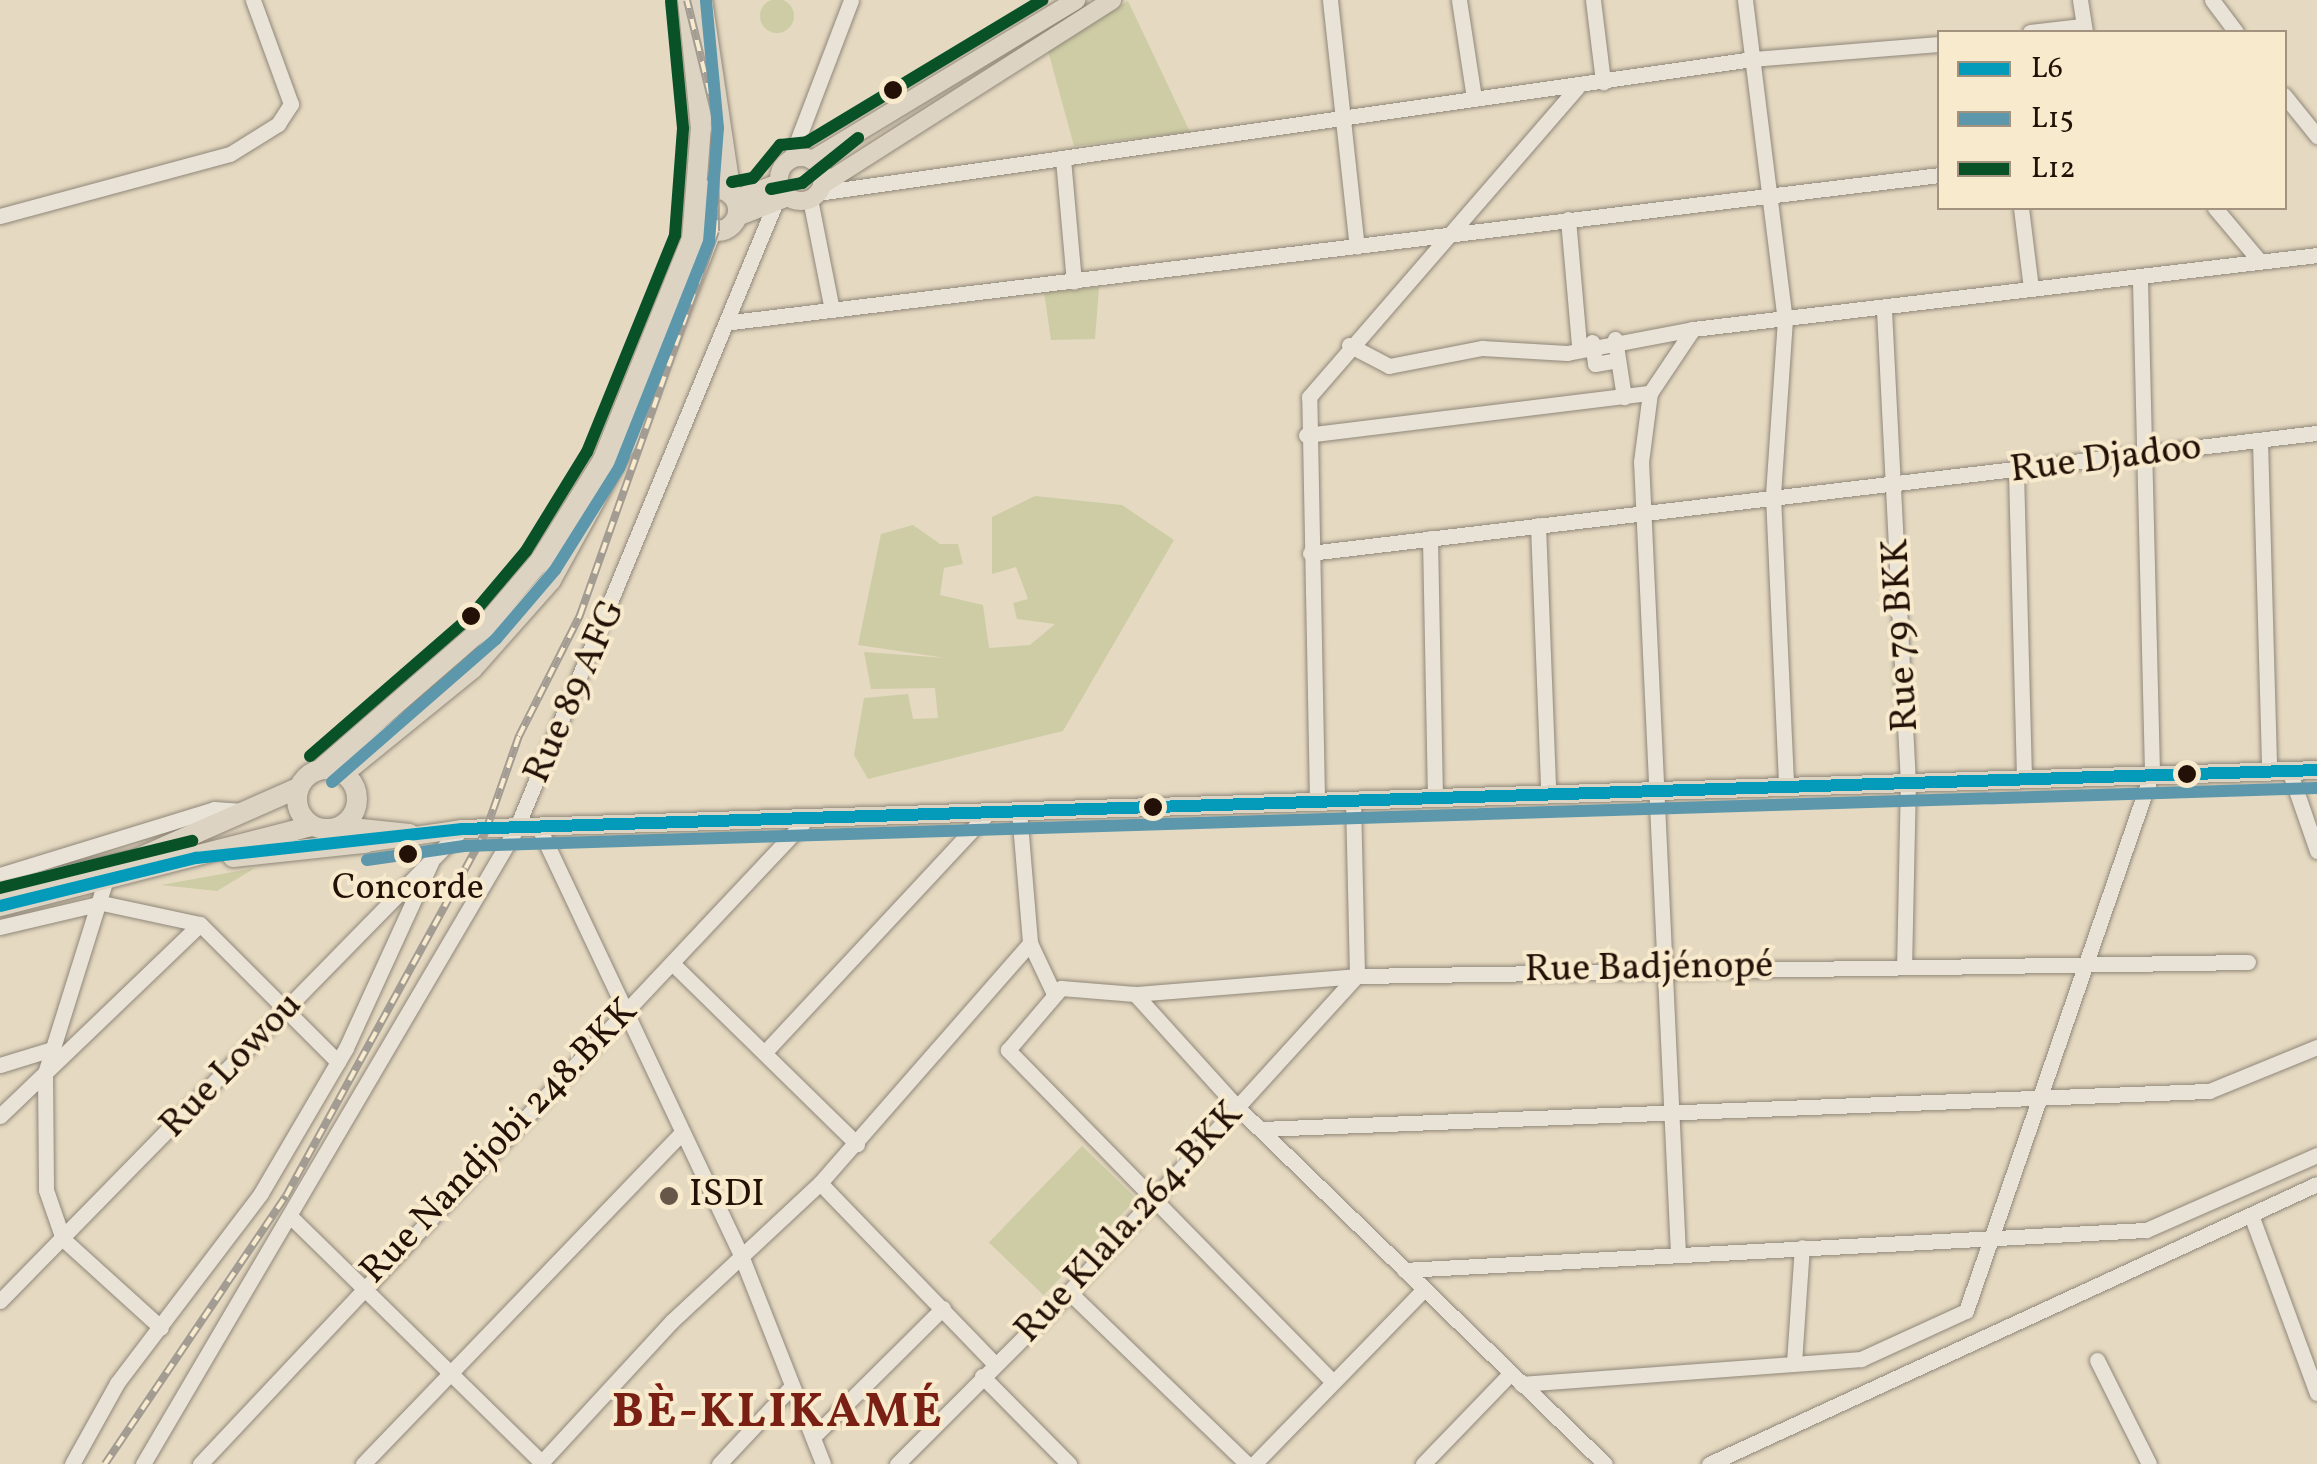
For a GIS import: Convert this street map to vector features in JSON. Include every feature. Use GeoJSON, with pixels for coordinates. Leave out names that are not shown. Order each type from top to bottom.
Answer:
{"type":"FeatureCollection","features":[{"type":"Feature","properties":{"kind":"highway"},"geometry":{"type":"LineString","coordinates":[[0,906],[100,876],[298,788],[424,685],[549,548],[603,460],[652,349],[697,205],[702,128],[688,0]]}},
{"type":"Feature","properties":{"kind":"highway"},"geometry":{"type":"LineString","coordinates":[[321,769],[344,772],[472,669],[551,580],[634,429],[711,231],[734,204],[702,0]]}},
{"type":"Feature","properties":{"kind":"highway"},"geometry":{"type":"LineString","coordinates":[[697,205],[708,192],[734,204]]}},
{"type":"Feature","properties":{"kind":"highway"},"geometry":{"type":"LineString","coordinates":[[697,205],[711,231]]}},
{"type":"Feature","properties":{"kind":"highway"},"geometry":{"type":"LineString","coordinates":[[0,891],[196,858],[328,827],[358,799],[344,772]]}},
{"type":"Feature","properties":{"kind":"highway"},"geometry":{"type":"LineString","coordinates":[[298,788],[298,810],[328,827]]}},
{"type":"Feature","properties":{"kind":"highway"},"geometry":{"type":"LineString","coordinates":[[196,858],[366,843]]}},
{"type":"Feature","properties":{"kind":"main road"},"geometry":{"type":"LineString","coordinates":[[780,195],[802,159],[1076,0]]}},
{"type":"Feature","properties":{"kind":"main road"},"geometry":{"type":"LineString","coordinates":[[734,204],[816,192],[1112,0]]}},
{"type":"Feature","properties":{"kind":"main road"},"geometry":{"type":"LineString","coordinates":[[802,159],[816,192]]}},
{"type":"Feature","properties":{"kind":"main road"},"geometry":{"type":"LineString","coordinates":[[328,827],[366,843],[462,829],[803,823],[988,812],[2024,774],[2317,770]]}},
{"type":"Feature","properties":{"kind":"main road"},"geometry":{"type":"LineString","coordinates":[[328,827],[414,836]]}},
{"type":"Feature","properties":{"kind":"street"},"geometry":{"type":"LineString","coordinates":[[0,216],[230,154],[278,124],[291,104],[252,0]]}},
{"type":"Feature","properties":{"kind":"street"},"geometry":{"type":"LineString","coordinates":[[802,159],[796,140],[851,0]]}},
{"type":"Feature","properties":{"kind":"street"},"geometry":{"type":"LineString","coordinates":[[1330,0],[1357,247]]}},
{"type":"Feature","properties":{"kind":"street"},"geometry":{"type":"LineString","coordinates":[[1459,0],[1474,98]]}},
{"type":"Feature","properties":{"kind":"street"},"geometry":{"type":"LineString","coordinates":[[1594,0],[1604,82]]}},
{"type":"Feature","properties":{"kind":"street"},"geometry":{"type":"LineString","coordinates":[[1745,0],[1786,319],[1773,496],[1786,782]]}},
{"type":"Feature","properties":{"kind":"street"},"geometry":{"type":"LineString","coordinates":[[2080,0],[2082,29]]}},
{"type":"Feature","properties":{"kind":"street"},"geometry":{"type":"LineString","coordinates":[[2217,1],[2235,30]]}},
{"type":"Feature","properties":{"kind":"street"},"geometry":{"type":"LineString","coordinates":[[832,310],[816,192],[1346,123],[1474,98],[1577,88],[1752,59],[1937,44]]}},
{"type":"Feature","properties":{"kind":"street"},"geometry":{"type":"LineString","coordinates":[[1317,799],[1306,435],[1309,398],[1349,344],[1577,88]]}},
{"type":"Feature","properties":{"kind":"street"},"geometry":{"type":"LineString","coordinates":[[2287,99],[2316,133]]}},
{"type":"Feature","properties":{"kind":"street"},"geometry":{"type":"LineString","coordinates":[[1063,159],[1074,282]]}},
{"type":"Feature","properties":{"kind":"street"},"geometry":{"type":"LineString","coordinates":[[732,322],[1357,247],[1446,232],[1937,176]]}},
{"type":"Feature","properties":{"kind":"street","name":"Rue 89 AFG"},"geometry":{"type":"LineString","coordinates":[[143,1464],[292,1219],[516,829],[732,322],[780,195]]}},
{"type":"Feature","properties":{"kind":"street"},"geometry":{"type":"LineString","coordinates":[[2022,210],[2031,288]]}},
{"type":"Feature","properties":{"kind":"street"},"geometry":{"type":"LineString","coordinates":[[2217,210],[2258,259]]}},
{"type":"Feature","properties":{"kind":"street"},"geometry":{"type":"LineString","coordinates":[[1568,219],[1586,343],[1595,364],[1618,360]]}},
{"type":"Feature","properties":{"kind":"street"},"geometry":{"type":"LineString","coordinates":[[1349,344],[1388,366],[1482,348],[1538,354],[1586,343],[1693,329],[1884,310],[2258,259],[2317,255]]}},
{"type":"Feature","properties":{"kind":"street"},"geometry":{"type":"LineString","coordinates":[[1423,1464],[1515,1379],[1861,1359],[1960,1318],[1999,1231],[2152,772],[2139,457],[2140,276]]}},
{"type":"Feature","properties":{"kind":"street","name":"Rue 79 BKK"},"geometry":{"type":"LineString","coordinates":[[1884,310],[1908,780],[1904,964]]}},
{"type":"Feature","properties":{"kind":"street"},"geometry":{"type":"LineString","coordinates":[[1678,1254],[1660,787],[1643,512],[1650,393],[1693,329]]}},
{"type":"Feature","properties":{"kind":"street"},"geometry":{"type":"LineString","coordinates":[[1615,339],[1624,397]]}},
{"type":"Feature","properties":{"kind":"street"},"geometry":{"type":"LineString","coordinates":[[1306,435],[1650,393]]}},
{"type":"Feature","properties":{"kind":"street","name":"Rue Djadoo"},"geometry":{"type":"LineString","coordinates":[[1310,553],[1773,496],[2016,472],[2317,433]]}},
{"type":"Feature","properties":{"kind":"street"},"geometry":{"type":"LineString","coordinates":[[2260,441],[2269,770]]}},
{"type":"Feature","properties":{"kind":"street"},"geometry":{"type":"LineString","coordinates":[[2016,472],[2024,774]]}},
{"type":"Feature","properties":{"kind":"street"},"geometry":{"type":"LineString","coordinates":[[1538,525],[1548,791]]}},
{"type":"Feature","properties":{"kind":"street"},"geometry":{"type":"LineString","coordinates":[[1430,538],[1435,795]]}},
{"type":"Feature","properties":{"kind":"street"},"geometry":{"type":"LineString","coordinates":[[2289,770],[2317,851]]}},
{"type":"Feature","properties":{"kind":"street"},"geometry":{"type":"LineString","coordinates":[[1353,799],[1357,976]]}},
{"type":"Feature","properties":{"kind":"street"},"geometry":{"type":"LineString","coordinates":[[0,927],[100,876],[214,809],[248,812]]}},
{"type":"Feature","properties":{"kind":"street"},"geometry":{"type":"LineString","coordinates":[[1019,811],[1030,943],[1054,994],[1008,1050],[1156,1197],[1332,1382]]}},
{"type":"Feature","properties":{"kind":"street"},"geometry":{"type":"LineString","coordinates":[[766,1052],[988,812]]}},
{"type":"Feature","properties":{"kind":"street","name":"Rue Nandjobi 248.BKK"},"geometry":{"type":"LineString","coordinates":[[200,1464],[364,1282],[803,823]]}},
{"type":"Feature","properties":{"kind":"street","name":"Rue Lowou"},"geometry":{"type":"LineString","coordinates":[[0,1301],[462,829]]}},
{"type":"Feature","properties":{"kind":"street"},"geometry":{"type":"LineString","coordinates":[[540,830],[742,1258],[823,1464]]}},
{"type":"Feature","properties":{"kind":"street"},"geometry":{"type":"LineString","coordinates":[[72,1464],[161,1328],[261,1193],[338,1062],[431,862]]}},
{"type":"Feature","properties":{"kind":"street"},"geometry":{"type":"LineString","coordinates":[[0,875],[100,876],[200,924],[338,1062]]}},
{"type":"Feature","properties":{"kind":"street"},"geometry":{"type":"LineString","coordinates":[[100,876],[46,1073],[46,1190],[63,1239],[161,1328]]}},
{"type":"Feature","properties":{"kind":"street"},"geometry":{"type":"LineString","coordinates":[[0,1116],[200,924]]}},
{"type":"Feature","properties":{"kind":"street"},"geometry":{"type":"LineString","coordinates":[[292,1219],[364,1282],[542,1463],[742,1258],[820,1184],[1030,943]]}},
{"type":"Feature","properties":{"kind":"street","name":"Rue Badjénopé"},"geometry":{"type":"LineString","coordinates":[[1054,994],[1135,994],[1357,976],[1904,964],[2248,962]]}},
{"type":"Feature","properties":{"kind":"street"},"geometry":{"type":"LineString","coordinates":[[672,964],[856,1144]]}},
{"type":"Feature","properties":{"kind":"street","name":"Rue Klala.264.BKK"},"geometry":{"type":"LineString","coordinates":[[897,1464],[1069,1292],[1357,976]]}},
{"type":"Feature","properties":{"kind":"street"},"geometry":{"type":"LineString","coordinates":[[1135,994],[1238,1108],[1422,1291],[1605,1464]]}},
{"type":"Feature","properties":{"kind":"street"},"geometry":{"type":"LineString","coordinates":[[1261,1129],[2040,1104],[2209,1092],[2317,1047]]}},
{"type":"Feature","properties":{"kind":"street"},"geometry":{"type":"LineString","coordinates":[[0,1065],[52,1049]]}},
{"type":"Feature","properties":{"kind":"street"},"geometry":{"type":"LineString","coordinates":[[363,1464],[682,1132]]}},
{"type":"Feature","properties":{"kind":"street"},"geometry":{"type":"LineString","coordinates":[[1404,1270],[1999,1231],[2153,1228],[2317,1156]]}},
{"type":"Feature","properties":{"kind":"street"},"geometry":{"type":"LineString","coordinates":[[820,1184],[995,1364]]}},
{"type":"Feature","properties":{"kind":"street"},"geometry":{"type":"LineString","coordinates":[[1709,1464],[2317,1184]]}},
{"type":"Feature","properties":{"kind":"street"},"geometry":{"type":"LineString","coordinates":[[2251,1215],[2317,1392]]}},
{"type":"Feature","properties":{"kind":"street"},"geometry":{"type":"LineString","coordinates":[[1794,1364],[1802,1246]]}},
{"type":"Feature","properties":{"kind":"street"},"geometry":{"type":"LineString","coordinates":[[1069,1292],[1250,1464],[1422,1291]]}},
{"type":"Feature","properties":{"kind":"street"},"geometry":{"type":"LineString","coordinates":[[813,1437],[944,1308]]}},
{"type":"Feature","properties":{"kind":"street"},"geometry":{"type":"LineString","coordinates":[[2096,1360],[2149,1464]]}},
{"type":"Feature","properties":{"kind":"street"},"geometry":{"type":"LineString","coordinates":[[982,1376],[1070,1464]]}},
{"type":"Feature","properties":{"kind":"street"},"geometry":{"type":"LineString","coordinates":[[719,1464],[791,1388]]}},
{"type":"Feature","properties":{"kind":"green space"},"geometry":{"type":"Polygon","coordinates":[[[777,-1],[789,4],[794,16],[789,28],[777,33],[765,28],[760,16],[765,4],[777,-1]]]}},
{"type":"Feature","properties":{"kind":"green space"},"geometry":{"type":"Polygon","coordinates":[[[1128,1],[1190,132],[1074,146],[1047,47],[1128,1]]]}},
{"type":"Feature","properties":{"kind":"green space"},"geometry":{"type":"Polygon","coordinates":[[[1099,287],[1095,339],[1051,340],[1044,292],[1099,287]]]}},
{"type":"Feature","properties":{"kind":"green space"},"geometry":{"type":"Polygon","coordinates":[[[1035,496],[1122,505],[1174,540],[1063,731],[868,779],[854,755],[864,698],[908,694],[913,719],[938,718],[935,688],[871,689],[864,652],[946,658],[858,645],[881,534],[913,525],[940,544],[958,544],[963,564],[944,568],[940,595],[983,605],[989,648],[1030,645],[1055,624],[1017,619],[1013,603],[1028,599],[1016,567],[992,574],[992,517],[1035,496]]]}},
{"type":"Feature","properties":{"kind":"green space"},"geometry":{"type":"Polygon","coordinates":[[[255,868],[217,891],[161,885],[255,868]]]}},
{"type":"Feature","properties":{"kind":"green space"},"geometry":{"type":"Polygon","coordinates":[[[1082,1146],[1137,1199],[1044,1295],[989,1242],[1082,1146]]]}},
{"type":"Feature","properties":{"kind":"railway"},"geometry":{"type":"LineString","coordinates":[[105,1464],[286,1196],[486,830],[519,736],[580,615],[716,231],[715,115],[687,0]]}},
{"type":"Feature","properties":{"kind":"transit line","name":"L15"},"geometry":{"type":"LineString","coordinates":[[332,782],[496,639],[555,570],[619,468],[709,242],[718,128],[706,0]]}},
{"type":"Feature","properties":{"kind":"transit line","name":"L12"},"geometry":{"type":"LineString","coordinates":[[732,182],[753,178],[780,145],[807,142],[1042,0]]}},
{"type":"Feature","properties":{"kind":"transit line","name":"L12"},"geometry":{"type":"LineString","coordinates":[[310,756],[471,616],[526,551],[587,452],[675,235],[683,128],[671,2]]}},
{"type":"Feature","properties":{"kind":"transit line","name":"L12"},"geometry":{"type":"LineString","coordinates":[[771,189],[802,183],[858,138]]}},
{"type":"Feature","properties":{"kind":"transit line","name":"L6"},"geometry":{"type":"LineString","coordinates":[[0,906],[196,858],[462,829],[2317,770]]}},
{"type":"Feature","properties":{"kind":"transit line","name":"L15"},"geometry":{"type":"LineString","coordinates":[[367,860],[464,846],[2317,788]]}},
{"type":"Feature","properties":{"kind":"transit line","name":"L12"},"geometry":{"type":"LineString","coordinates":[[0,888],[192,841]]}},
{"type":"Feature","properties":{"kind":"place","name":"Concorde"},"geometry":{"type":"Point","coordinates":[408,854]}},
{"type":"Feature","properties":{"kind":"place","name":"ISDI"},"geometry":{"type":"Point","coordinates":[669,1196]}},
{"type":"Feature","properties":{"kind":"district","name":"BÈ-KLIKAMÉ"},"geometry":{"type":"Point","coordinates":[778,1414]}}]}
